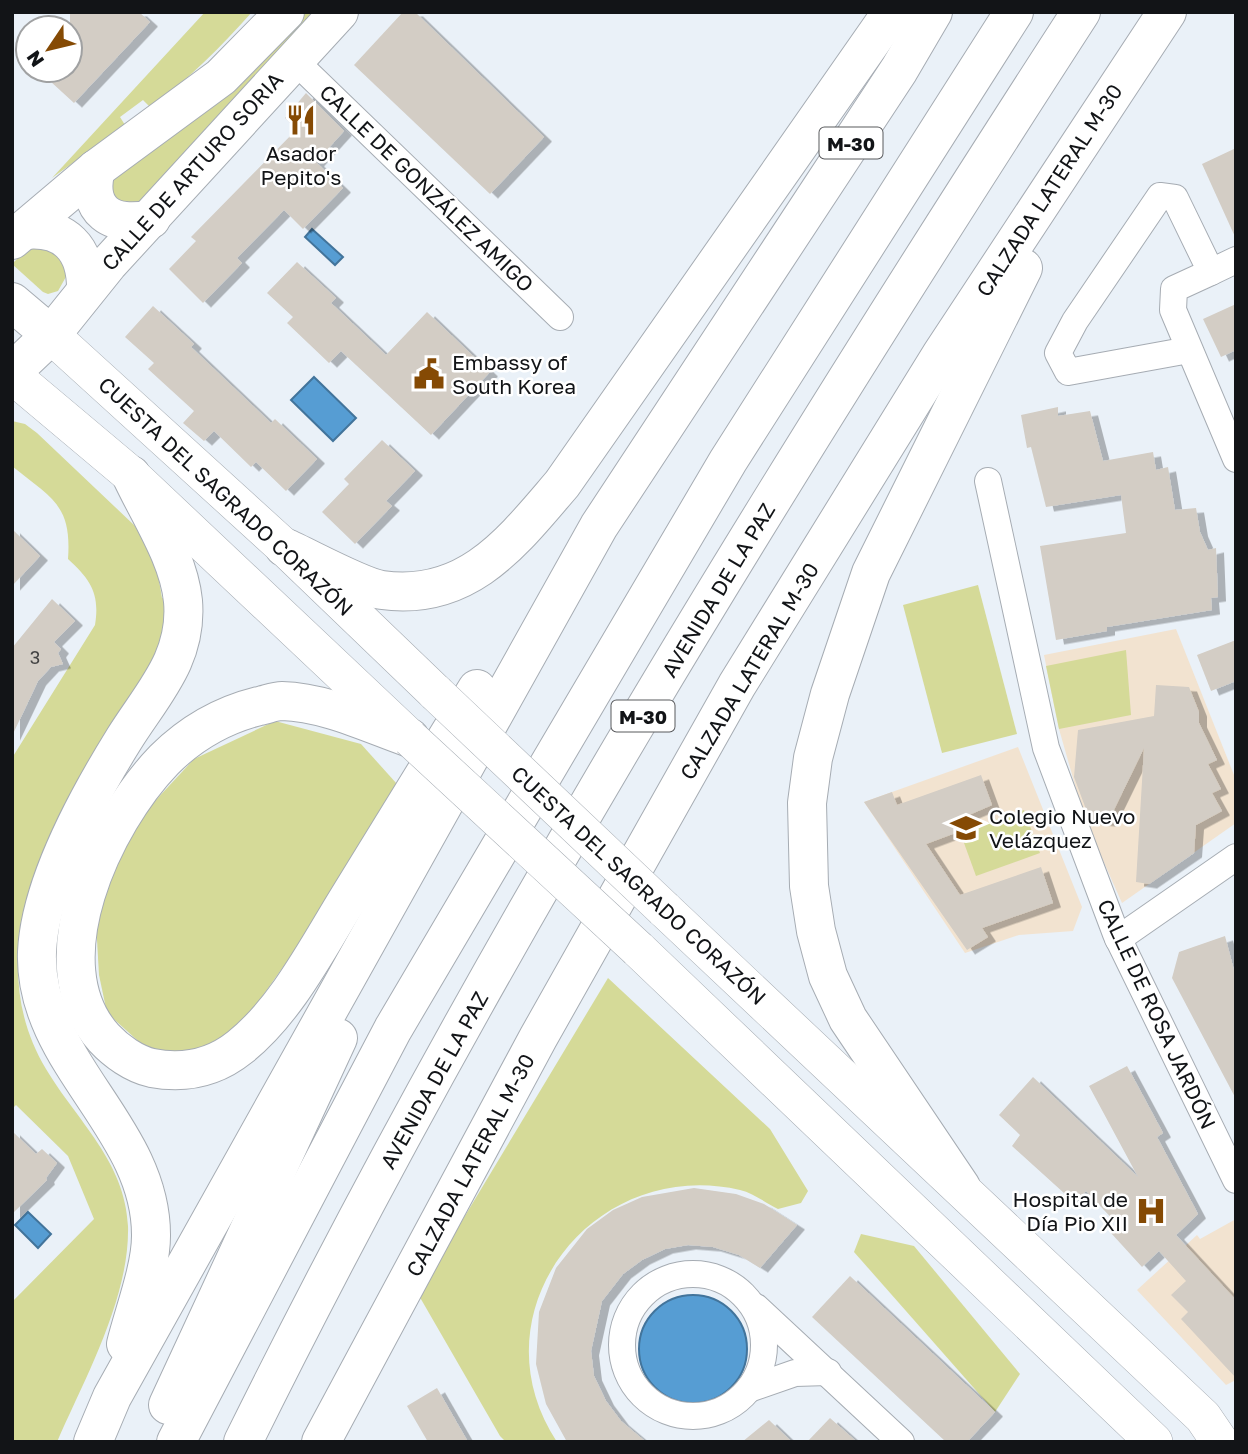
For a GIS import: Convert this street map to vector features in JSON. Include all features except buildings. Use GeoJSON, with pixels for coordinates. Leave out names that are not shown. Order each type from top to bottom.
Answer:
{"type":"FeatureCollection","features":[{"type":"Feature","properties":{"kind":"main road","name":"CALLE DE ARTURO SORIA"},"geometry":{"type":"LineString","coordinates":[[18,235],[96,169],[221,77],[285,12]]}},
{"type":"Feature","properties":{"kind":"main road","name":"CALLE DE ARTURO SORIA"},"geometry":{"type":"LineString","coordinates":[[12,374],[51,335],[86,288],[339,12]]}},
{"type":"Feature","properties":{"kind":"main road"},"geometry":{"type":"LineString","coordinates":[[284,547],[381,590],[443,586],[476,572],[508,547],[562,484],[892,12]]}},
{"type":"Feature","properties":{"kind":"main road","name":"M-30"},"geometry":{"type":"LineString","coordinates":[[93,1442],[112,1397],[599,526],[899,70],[933,12]]}},
{"type":"Feature","properties":{"kind":"main road","name":"M-30"},"geometry":{"type":"LineString","coordinates":[[176,1442],[393,1029],[728,461],[1014,12]]}},
{"type":"Feature","properties":{"kind":"main road","name":"AVENIDA DE LA PAZ"},"geometry":{"type":"LineString","coordinates":[[243,1442],[322,1282],[547,875],[776,494],[940,230],[1081,12]]}},
{"type":"Feature","properties":{"kind":"main road","name":"CALZADA LATERAL M-30"},"geometry":{"type":"LineString","coordinates":[[370,1353],[538,1038],[737,685],[941,355],[1167,12]]}},
{"type":"Feature","properties":{"kind":"main road"},"geometry":{"type":"LineString","coordinates":[[961,1187],[848,1019],[828,976],[816,931],[809,886],[806,840],[808,792],[813,758],[830,694],[872,573],[1100,113]]}},
{"type":"Feature","properties":{"kind":"main road"},"geometry":{"type":"LineString","coordinates":[[96,169],[92,186],[97,205],[108,216],[123,223],[150,219]]}},
{"type":"Feature","properties":{"kind":"main road"},"geometry":{"type":"LineString","coordinates":[[18,235],[46,228],[65,238],[80,253],[86,270],[86,288]]}},
{"type":"Feature","properties":{"kind":"main road"},"geometry":{"type":"LineString","coordinates":[[12,302],[51,335]]}},
{"type":"Feature","properties":{"kind":"main road","name":"CUESTA DEL SAGRADO CORAZÓN"},"geometry":{"type":"LineString","coordinates":[[51,335],[284,547],[961,1187],[1212,1430]]}},
{"type":"Feature","properties":{"kind":"main road"},"geometry":{"type":"LineString","coordinates":[[12,374],[131,475],[826,1124],[1154,1442]]}},
{"type":"Feature","properties":{"kind":"main road"},"geometry":{"type":"LineString","coordinates":[[112,1397],[151,1238],[148,1199],[135,1161],[53,1030],[40,989],[37,951],[47,897],[70,838],[124,739],[175,661],[181,633],[183,602],[176,571],[131,475]]}},
{"type":"Feature","properties":{"kind":"main road"},"geometry":{"type":"LineString","coordinates":[[410,738],[330,710],[281,701],[215,722],[163,761],[125,813],[84,892],[75,976],[79,1000],[90,1023],[108,1042],[139,1065],[171,1071],[196,1069],[222,1058],[255,1033],[285,996],[322,940],[535,594],[599,526]]}},
{"type":"Feature","properties":{"kind":"main road","name":"M-30"},"geometry":{"type":"LineString","coordinates":[[154,1442],[168,1406],[470,753]]}},
{"type":"Feature","properties":{"kind":"main road"},"geometry":{"type":"LineString","coordinates":[[321,1442],[370,1353]]}},
{"type":"Feature","properties":{"kind":"main road"},"geometry":{"type":"LineString","coordinates":[[331,1442],[370,1353]]}},
{"type":"Feature","properties":{"kind":"street","name":"CALLE DE GONZÁLEZ AMIGO"},"geometry":{"type":"LineString","coordinates":[[294,60],[560,317]]}},
{"type":"Feature","properties":{"kind":"street"},"geometry":{"type":"LineString","coordinates":[[1189,350],[1068,372],[1058,354],[1075,321],[1160,196],[1175,198],[1210,272]]}},
{"type":"Feature","properties":{"kind":"street"},"geometry":{"type":"LineString","coordinates":[[1236,260],[1174,289],[1173,310],[1236,458]]}},
{"type":"Feature","properties":{"kind":"street","name":"CALLE DE ROSA JARDÓN"},"geometry":{"type":"LineString","coordinates":[[988,481],[1046,748],[1118,938],[1236,1180]]}},
{"type":"Feature","properties":{"kind":"street"},"geometry":{"type":"LineString","coordinates":[[1118,938],[1236,856]]}},
{"type":"Feature","properties":{"kind":"street"},"geometry":{"type":"LineString","coordinates":[[746,1298],[759,1318],[764,1343],[761,1367],[750,1389],[733,1405],[711,1414],[688,1416],[666,1411],[646,1399],[631,1380],[623,1359],[622,1336],[629,1314],[642,1295],[661,1281],[683,1274],[706,1275],[728,1283],[746,1298],[901,1442]]}},
{"type":"Feature","properties":{"kind":"street"},"geometry":{"type":"LineString","coordinates":[[750,1389],[795,1373],[828,1372]]}},
{"type":"Feature","properties":{"kind":"street"},"geometry":{"type":"LineString","coordinates":[[1212,1430],[1236,1440]]}},
{"type":"Feature","properties":{"kind":"shaded area"},"geometry":{"type":"Polygon","coordinates":[[[1176,629],[1236,780],[1236,823],[1122,903],[1085,820],[1059,729],[1044,655],[1176,629]]]}},
{"type":"Feature","properties":{"kind":"shaded area","name":"Colegio Nuevo Velázquez"},"geometry":{"type":"Polygon","coordinates":[[[1018,747],[1082,907],[1073,931],[1019,935],[965,953],[864,802],[1018,747]]]}},
{"type":"Feature","properties":{"kind":"shaded area"},"geometry":{"type":"Polygon","coordinates":[[[1236,1219],[1236,1380],[1226,1385],[1137,1290],[1197,1235],[1200,1239],[1236,1219]]]}},
{"type":"Feature","properties":{"kind":"green space"},"geometry":{"type":"Polygon","coordinates":[[[205,12],[252,12],[178,85],[150,107],[143,100],[120,117],[125,125],[52,178],[205,12]]]}},
{"type":"Feature","properties":{"kind":"green space"},"geometry":{"type":"Polygon","coordinates":[[[302,12],[322,12],[139,205],[119,209],[108,184],[302,12]]]}},
{"type":"Feature","properties":{"kind":"green space"},"geometry":{"type":"Polygon","coordinates":[[[30,246],[55,247],[67,275],[58,291],[48,294],[43,292],[12,264],[30,246]]]}},
{"type":"Feature","properties":{"kind":"green space"},"geometry":{"type":"Polygon","coordinates":[[[12,421],[25,424],[37,433],[134,525],[153,559],[162,598],[167,599],[162,645],[30,890],[20,936],[18,981],[27,1026],[46,1069],[109,1161],[125,1203],[128,1226],[127,1253],[114,1309],[57,1442],[12,1442],[12,1302],[94,1219],[68,1156],[16,1105],[12,1109],[12,758],[95,625],[96,605],[88,581],[68,559],[66,526],[56,504],[12,466],[12,421]]]}},
{"type":"Feature","properties":{"kind":"green space"},"geometry":{"type":"Polygon","coordinates":[[[978,585],[1017,734],[942,753],[903,605],[978,585]]]}},
{"type":"Feature","properties":{"kind":"green space"},"geometry":{"type":"Polygon","coordinates":[[[1126,650],[1131,715],[1059,729],[1046,666],[1126,650]]]}},
{"type":"Feature","properties":{"kind":"green space"},"geometry":{"type":"Polygon","coordinates":[[[275,721],[361,744],[397,784],[300,943],[244,1022],[214,1046],[181,1054],[147,1049],[107,1013],[99,975],[95,905],[128,830],[194,759],[275,721]]]}},
{"type":"Feature","properties":{"kind":"green space"},"geometry":{"type":"Polygon","coordinates":[[[1024,810],[1040,853],[976,876],[960,832],[1024,810]]]}},
{"type":"Feature","properties":{"kind":"green space"},"geometry":{"type":"Polygon","coordinates":[[[608,978],[770,1129],[808,1191],[801,1203],[778,1209],[740,1190],[686,1186],[637,1197],[595,1221],[562,1255],[539,1297],[529,1343],[534,1393],[557,1442],[506,1442],[418,1294],[608,978]]]}},
{"type":"Feature","properties":{"kind":"green space"},"geometry":{"type":"Polygon","coordinates":[[[861,1234],[914,1246],[1020,1374],[995,1412],[854,1252],[861,1234]]]}},
{"type":"Feature","properties":{"kind":"water"},"geometry":{"type":"Polygon","coordinates":[[[312,229],[343,257],[335,265],[305,237],[312,229]]]}},
{"type":"Feature","properties":{"kind":"water"},"geometry":{"type":"Polygon","coordinates":[[[314,377],[356,418],[333,441],[291,400],[314,377]]]}},
{"type":"Feature","properties":{"kind":"water"},"geometry":{"type":"Polygon","coordinates":[[[28,1212],[51,1234],[38,1248],[15,1225],[28,1212]]]}},
{"type":"Feature","properties":{"kind":"water"},"geometry":{"type":"Polygon","coordinates":[[[693,1295],[714,1299],[731,1311],[743,1328],[747,1349],[743,1370],[731,1387],[714,1399],[693,1403],[672,1399],[655,1387],[643,1370],[639,1349],[643,1328],[655,1311],[672,1299],[693,1295]]]}},
{"type":"Feature","properties":{"kind":"place","name":"Asador Pepito's"},"geometry":{"type":"Point","coordinates":[301,120]}},
{"type":"Feature","properties":{"kind":"place","name":"Embassy of South Korea"},"geometry":{"type":"Point","coordinates":[429,374]}},
{"type":"Feature","properties":{"kind":"place","name":"Colegio Nuevo Velázquez"},"geometry":{"type":"Point","coordinates":[966,828]}},
{"type":"Feature","properties":{"kind":"place","name":"Hospital de Día Pio XII"},"geometry":{"type":"Point","coordinates":[1151,1211]}}]}
